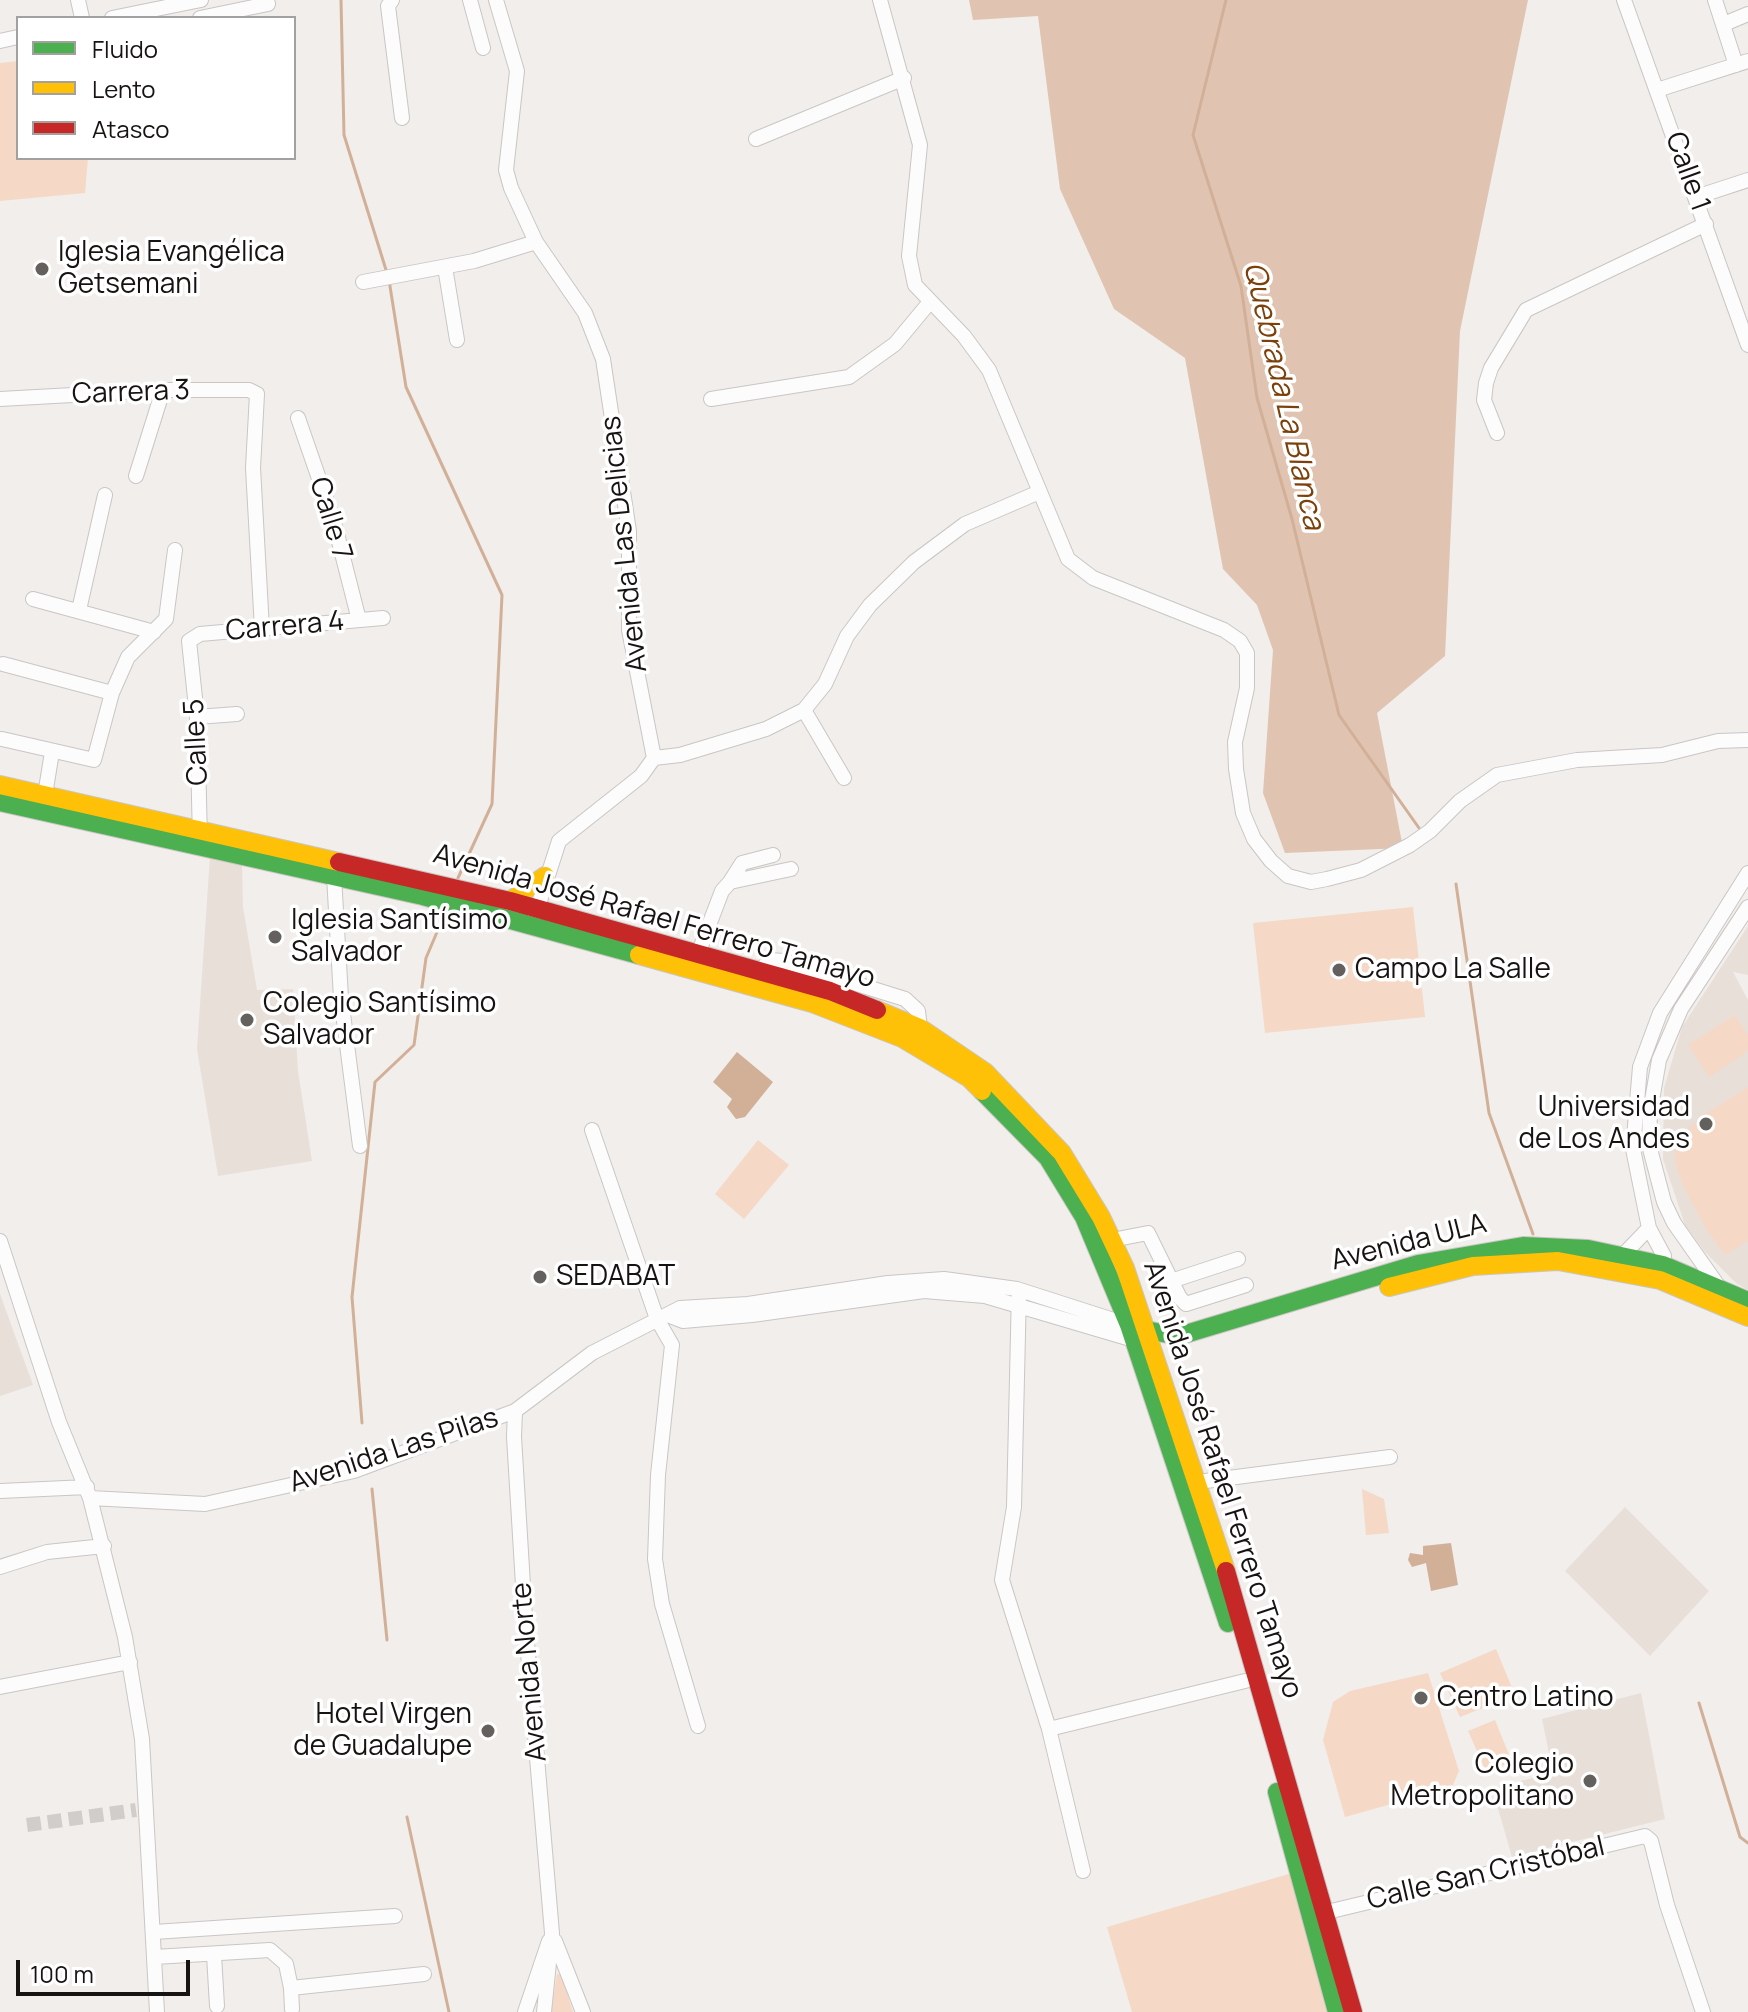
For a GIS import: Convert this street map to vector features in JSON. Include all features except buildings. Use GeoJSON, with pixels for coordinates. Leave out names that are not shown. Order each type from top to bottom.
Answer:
{"type":"FeatureCollection","features":[{"type":"Feature","properties":{"kind":"street"},"geometry":{"type":"LineString","coordinates":[[124,16],[201,0]]}},
{"type":"Feature","properties":{"kind":"street"},"geometry":{"type":"LineString","coordinates":[[210,16],[268,4],[267,0]]}},
{"type":"Feature","properties":{"kind":"street"},"geometry":{"type":"LineString","coordinates":[[392,0],[388,6],[402,118]]}},
{"type":"Feature","properties":{"kind":"street"},"geometry":{"type":"LineString","coordinates":[[470,0],[483,48]]}},
{"type":"Feature","properties":{"kind":"street","name":"Avenida Las Delicias"},"geometry":{"type":"LineString","coordinates":[[496,0],[517,71],[506,170],[520,212],[536,242],[585,313],[603,359],[629,531],[629,630],[654,758]]}},
{"type":"Feature","properties":{"kind":"street"},"geometry":{"type":"LineString","coordinates":[[880,0],[920,145],[909,256],[915,285],[964,336],[989,370],[1027,457],[1037,493],[1068,559],[1080,571],[1192,616],[1240,641],[1247,653],[1249,668],[1235,742],[1243,813],[1261,849],[1288,876],[1311,882],[1361,870],[1430,831],[1460,801],[1497,775],[1577,760],[1662,755],[1718,741],[1748,740]]}},
{"type":"Feature","properties":{"kind":"street","name":"Calle 1"},"geometry":{"type":"LineString","coordinates":[[1624,0],[1748,345]]}},
{"type":"Feature","properties":{"kind":"street"},"geometry":{"type":"LineString","coordinates":[[1657,90],[1742,63],[1715,0]]}},
{"type":"Feature","properties":{"kind":"street"},"geometry":{"type":"LineString","coordinates":[[1724,24],[1748,14]]}},
{"type":"Feature","properties":{"kind":"street"},"geometry":{"type":"LineString","coordinates":[[756,139],[904,78]]}},
{"type":"Feature","properties":{"kind":"street"},"geometry":{"type":"LineString","coordinates":[[1696,197],[1748,180]]}},
{"type":"Feature","properties":{"kind":"street"},"geometry":{"type":"LineString","coordinates":[[1497,433],[1484,400],[1486,383],[1491,368],[1526,310],[1706,224]]}},
{"type":"Feature","properties":{"kind":"street"},"geometry":{"type":"LineString","coordinates":[[363,282],[445,267],[536,242]]}},
{"type":"Feature","properties":{"kind":"street"},"geometry":{"type":"LineString","coordinates":[[445,267],[457,340]]}},
{"type":"Feature","properties":{"kind":"street"},"geometry":{"type":"LineString","coordinates":[[711,399],[849,377],[895,344],[929,303]]}},
{"type":"Feature","properties":{"kind":"street"},"geometry":{"type":"LineString","coordinates":[[136,476],[163,390]]}},
{"type":"Feature","properties":{"kind":"street","name":"Carrera 3"},"geometry":{"type":"LineString","coordinates":[[0,399],[163,390],[249,390],[259,398],[253,468],[262,629]]}},
{"type":"Feature","properties":{"kind":"street","name":"Calle 7"},"geometry":{"type":"LineString","coordinates":[[298,418],[334,522],[359,620]]}},
{"type":"Feature","properties":{"kind":"street"},"geometry":{"type":"LineString","coordinates":[[535,917],[545,876],[559,841],[581,819],[641,776],[654,758],[680,755],[766,729],[804,710],[825,684],[847,636],[870,605],[914,562],[965,524],[1037,493]]}},
{"type":"Feature","properties":{"kind":"street"},"geometry":{"type":"LineString","coordinates":[[79,610],[105,495]]}},
{"type":"Feature","properties":{"kind":"street"},"geometry":{"type":"LineString","coordinates":[[2,739],[94,760],[112,693],[133,650],[166,619],[175,550]]}},
{"type":"Feature","properties":{"kind":"street"},"geometry":{"type":"LineString","coordinates":[[33,599],[154,632]]}},
{"type":"Feature","properties":{"kind":"street","name":"Carrera 4"},"geometry":{"type":"LineString","coordinates":[[189,641],[200,634],[383,618]]}},
{"type":"Feature","properties":{"kind":"street","name":"Calle 5"},"geometry":{"type":"LineString","coordinates":[[189,641],[197,717],[200,837]]}},
{"type":"Feature","properties":{"kind":"street"},"geometry":{"type":"LineString","coordinates":[[3,664],[112,693]]}},
{"type":"Feature","properties":{"kind":"street"},"geometry":{"type":"LineString","coordinates":[[804,710],[844,778]]}},
{"type":"Feature","properties":{"kind":"street"},"geometry":{"type":"LineString","coordinates":[[197,717],[237,714]]}},
{"type":"Feature","properties":{"kind":"street"},"geometry":{"type":"LineString","coordinates":[[45,795],[52,752]]}},
{"type":"Feature","properties":{"kind":"street","name":"Avenida José Rafael Ferrero Tamayo"},"geometry":{"type":"LineString","coordinates":[[0,785],[200,837],[334,876],[698,954],[830,991],[920,1028],[975,1064],[1029,1115],[1062,1153],[1112,1240],[1245,1681],[1337,2012]]}},
{"type":"Feature","properties":{"kind":"street","name":"Avenida José Rafael Ferrero Tamayo"},"geometry":{"type":"LineString","coordinates":[[0,802],[200,837],[510,901],[535,917],[848,1014],[902,1038],[969,1078],[1038,1147],[1069,1190],[1141,1335],[1198,1482],[1327,1912],[1353,2012]]}},
{"type":"Feature","properties":{"kind":"street"},"geometry":{"type":"LineString","coordinates":[[698,954],[722,891],[742,863],[773,855]]}},
{"type":"Feature","properties":{"kind":"street"},"geometry":{"type":"LineString","coordinates":[[730,882],[791,869]]}},
{"type":"Feature","properties":{"kind":"street"},"geometry":{"type":"LineString","coordinates":[[1662,1267],[1649,1228],[1633,1149],[1640,1067],[1660,1013],[1748,873]]}},
{"type":"Feature","properties":{"kind":"street"},"geometry":{"type":"LineString","coordinates":[[334,876],[342,1013],[360,1146]]}},
{"type":"Feature","properties":{"kind":"street"},"geometry":{"type":"LineString","coordinates":[[510,901],[545,876]]}},
{"type":"Feature","properties":{"kind":"street"},"geometry":{"type":"LineString","coordinates":[[1719,1287],[1674,1223],[1664,1202],[1649,1145],[1657,1070],[1681,1009],[1748,907]]}},
{"type":"Feature","properties":{"kind":"street"},"geometry":{"type":"LineString","coordinates":[[592,1130],[672,1345],[658,1475],[655,1559],[662,1604],[698,1726]]}},
{"type":"Feature","properties":{"kind":"street"},"geometry":{"type":"LineString","coordinates":[[1662,1267],[1674,1223]]}},
{"type":"Feature","properties":{"kind":"street"},"geometry":{"type":"LineString","coordinates":[[1623,1255],[1649,1228]]}},
{"type":"Feature","properties":{"kind":"street"},"geometry":{"type":"LineString","coordinates":[[1112,1240],[1143,1231],[1148,1233],[1186,1304],[1246,1285]]}},
{"type":"Feature","properties":{"kind":"street"},"geometry":{"type":"LineString","coordinates":[[0,1241],[51,1398],[88,1493],[104,1546],[130,1662],[142,1739],[141,1809],[154,1932],[157,2012]]}},
{"type":"Feature","properties":{"kind":"street","name":"Avenida ULA"},"geometry":{"type":"LineString","coordinates":[[1141,1335],[1179,1336],[1418,1264],[1489,1249],[1523,1246],[1588,1249],[1623,1255],[1719,1287],[1748,1301]]}},
{"type":"Feature","properties":{"kind":"street"},"geometry":{"type":"LineString","coordinates":[[1171,1281],[1238,1259]]}},
{"type":"Feature","properties":{"kind":"street","name":"Avenida ULA"},"geometry":{"type":"LineString","coordinates":[[1141,1335],[1183,1348],[1438,1273],[1497,1262],[1662,1267],[1748,1317]]}},
{"type":"Feature","properties":{"kind":"street","name":"Avenida Las Pilas"},"geometry":{"type":"LineString","coordinates":[[0,1491],[88,1493],[205,1504],[354,1471],[515,1411],[592,1353],[680,1308],[748,1304],[911,1280],[976,1281],[1018,1298],[1141,1335]]}},
{"type":"Feature","properties":{"kind":"street"},"geometry":{"type":"LineString","coordinates":[[1018,1298],[1014,1507],[1002,1580],[1049,1729],[1083,1871]]}},
{"type":"Feature","properties":{"kind":"street","name":"Avenida Norte"},"geometry":{"type":"LineString","coordinates":[[515,1411],[525,1618],[552,1933],[544,2012]]}},
{"type":"Feature","properties":{"kind":"street"},"geometry":{"type":"LineString","coordinates":[[1198,1482],[1390,1457]]}},
{"type":"Feature","properties":{"kind":"street"},"geometry":{"type":"LineString","coordinates":[[0,1567],[47,1552],[104,1546]]}},
{"type":"Feature","properties":{"kind":"street"},"geometry":{"type":"LineString","coordinates":[[0,1687],[130,1662]]}},
{"type":"Feature","properties":{"kind":"street"},"geometry":{"type":"LineString","coordinates":[[1049,1729],[1245,1681]]}},
{"type":"Feature","properties":{"kind":"street","name":"Calle San Cristóbal"},"geometry":{"type":"LineString","coordinates":[[1327,1912],[1645,1836],[1651,1841],[1667,1905],[1703,2012]]}},
{"type":"Feature","properties":{"kind":"street"},"geometry":{"type":"LineString","coordinates":[[154,1932],[395,1916]]}},
{"type":"Feature","properties":{"kind":"street"},"geometry":{"type":"LineString","coordinates":[[525,2012],[552,1933]]}},
{"type":"Feature","properties":{"kind":"street","name":"Avenida Norte"},"geometry":{"type":"LineString","coordinates":[[552,1933],[583,2012]]}},
{"type":"Feature","properties":{"kind":"street"},"geometry":{"type":"LineString","coordinates":[[155,1957],[270,1950],[286,1964],[292,2009]]}},
{"type":"Feature","properties":{"kind":"street"},"geometry":{"type":"LineString","coordinates":[[214,1955],[217,2006]]}},
{"type":"Feature","properties":{"kind":"street"},"geometry":{"type":"LineString","coordinates":[[291,1988],[424,1974]]}},
{"type":"Feature","properties":{"kind":"shaded area"},"geometry":{"type":"Polygon","coordinates":[[[969,0],[1528,0],[1460,331],[1445,656],[1377,713],[1403,848],[1285,853],[1263,793],[1273,650],[1257,605],[1223,569],[1185,358],[1114,309],[1060,189],[1038,16],[973,20],[969,0]]]}},
{"type":"Feature","properties":{"kind":"shaded area"},"geometry":{"type":"Polygon","coordinates":[[[16,61],[16,160],[88,160],[85,193],[0,201],[0,63],[16,61]]]}},
{"type":"Feature","properties":{"kind":"shaded area","name":"Colegio Santísimo Salvador"},"geometry":{"type":"Polygon","coordinates":[[[210,856],[242,864],[243,907],[257,990],[293,989],[298,1071],[312,1161],[218,1176],[197,1049],[210,856]]]}},
{"type":"Feature","properties":{"kind":"shaded area","name":"Campo La Salle"},"geometry":{"type":"Polygon","coordinates":[[[1413,907],[1425,1017],[1265,1033],[1253,923],[1413,907]]]}},
{"type":"Feature","properties":{"kind":"shaded area","name":"Universidad de Los Andes"},"geometry":{"type":"Polygon","coordinates":[[[1748,926],[1748,975],[1733,972],[1748,1000],[1748,1290],[1736,1283],[1705,1252],[1685,1225],[1663,1159],[1664,1088],[1682,1027],[1748,926]]]}},
{"type":"Feature","properties":{"kind":"shaded area"},"geometry":{"type":"Polygon","coordinates":[[[1735,1015],[1748,1035],[1748,1051],[1709,1077],[1688,1045],[1735,1015]]]}},
{"type":"Feature","properties":{"kind":"shaded area"},"geometry":{"type":"Polygon","coordinates":[[[737,1052],[773,1082],[745,1117],[736,1119],[727,1107],[732,1099],[713,1082],[737,1052]]]}},
{"type":"Feature","properties":{"kind":"shaded area"},"geometry":{"type":"Polygon","coordinates":[[[1748,1087],[1748,1241],[1725,1255],[1707,1231],[1682,1184],[1675,1162],[1675,1146],[1685,1131],[1705,1114],[1748,1087]]]}},
{"type":"Feature","properties":{"kind":"shaded area"},"geometry":{"type":"Polygon","coordinates":[[[758,1140],[789,1165],[744,1219],[715,1194],[758,1140]]]}},
{"type":"Feature","properties":{"kind":"shaded area"},"geometry":{"type":"Polygon","coordinates":[[[0,1294],[33,1385],[0,1396],[0,1294]]]}},
{"type":"Feature","properties":{"kind":"shaded area"},"geometry":{"type":"Polygon","coordinates":[[[1362,1489],[1384,1499],[1389,1533],[1366,1535],[1362,1489]]]}},
{"type":"Feature","properties":{"kind":"shaded area"},"geometry":{"type":"Polygon","coordinates":[[[1625,1507],[1709,1591],[1650,1656],[1565,1571],[1625,1507]]]}},
{"type":"Feature","properties":{"kind":"shaded area"},"geometry":{"type":"Polygon","coordinates":[[[1451,1543],[1458,1585],[1431,1591],[1426,1563],[1412,1567],[1408,1560],[1410,1553],[1423,1555],[1423,1546],[1451,1543]]]}},
{"type":"Feature","properties":{"kind":"shaded area"},"geometry":{"type":"Polygon","coordinates":[[[1496,1649],[1515,1695],[1460,1717],[1440,1673],[1496,1649]]]}},
{"type":"Feature","properties":{"kind":"shaded area"},"geometry":{"type":"Polygon","coordinates":[[[1428,1673],[1459,1771],[1452,1787],[1345,1817],[1323,1740],[1333,1702],[1350,1691],[1428,1673]]]}},
{"type":"Feature","properties":{"kind":"shaded area","name":"Colegio Metropolitano"},"geometry":{"type":"Polygon","coordinates":[[[1641,1693],[1665,1819],[1512,1857],[1492,1788],[1553,1773],[1542,1719],[1641,1693]]]}},
{"type":"Feature","properties":{"kind":"shaded area"},"geometry":{"type":"Polygon","coordinates":[[[1495,1720],[1512,1762],[1486,1771],[1468,1731],[1495,1720]]]}},
{"type":"Feature","properties":{"kind":"shaded area"},"geometry":{"type":"Polygon","coordinates":[[[1299,1871],[1340,2012],[1132,2012],[1107,1927],[1299,1871]]]}},
{"type":"Feature","properties":{"kind":"shaded area"},"geometry":{"type":"Polygon","coordinates":[[[557,1974],[561,1974],[573,2012],[551,2012],[557,1974]]]}},
{"type":"Feature","properties":{"kind":"waterway"},"geometry":{"type":"LineString","coordinates":[[341,0],[344,135],[387,273]]}},
{"type":"Feature","properties":{"kind":"waterway","name":"Quebrada La Blanca"},"geometry":{"type":"LineString","coordinates":[[1226,0],[1193,135],[1241,286],[1257,398],[1292,519],[1339,715],[1419,828]]}},
{"type":"Feature","properties":{"kind":"waterway"},"geometry":{"type":"LineString","coordinates":[[389,280],[406,387],[502,595],[492,804],[458,878]]}},
{"type":"Feature","properties":{"kind":"waterway","name":"Quebrada La Blanca"},"geometry":{"type":"LineString","coordinates":[[1456,884],[1489,1113],[1533,1234]]}},
{"type":"Feature","properties":{"kind":"waterway"},"geometry":{"type":"LineString","coordinates":[[362,1423],[352,1297],[375,1082],[414,1045],[426,958],[443,918]]}},
{"type":"Feature","properties":{"kind":"waterway"},"geometry":{"type":"LineString","coordinates":[[372,1489],[387,1640]]}},
{"type":"Feature","properties":{"kind":"waterway","name":"Quebrada La Blanca"},"geometry":{"type":"LineString","coordinates":[[1699,1703],[1740,1837],[1748,1843]]}},
{"type":"Feature","properties":{"kind":"waterway"},"geometry":{"type":"LineString","coordinates":[[407,1817],[449,2012]]}},
{"type":"Feature","properties":{"kind":"tunnel"},"geometry":{"type":"LineString","coordinates":[[27,1825],[136,1810]]}},
{"type":"Feature","properties":{"kind":"traffic: fast"},"geometry":{"type":"LineString","coordinates":[[0,802],[423,896],[639,955]]}},
{"type":"Feature","properties":{"kind":"traffic: fast"},"geometry":{"type":"LineString","coordinates":[[982,1091],[1048,1158],[1084,1217],[1129,1325],[1228,1623]]}},
{"type":"Feature","properties":{"kind":"traffic: fast"},"geometry":{"type":"LineString","coordinates":[[1140,1329],[1179,1336],[1418,1264],[1523,1246],[1588,1249],[1663,1265],[1748,1301]]}},
{"type":"Feature","properties":{"kind":"traffic: fast"},"geometry":{"type":"LineString","coordinates":[[1277,1792],[1337,2012]]}},
{"type":"Feature","properties":{"kind":"traffic: slow"},"geometry":{"type":"LineString","coordinates":[[0,785],[339,862]]}},
{"type":"Feature","properties":{"kind":"traffic: slow"},"geometry":{"type":"LineString","coordinates":[[510,901],[545,876]]}},
{"type":"Feature","properties":{"kind":"traffic: slow"},"geometry":{"type":"LineString","coordinates":[[639,955],[812,1003],[902,1038],[969,1078],[982,1091]]}},
{"type":"Feature","properties":{"kind":"traffic: slow"},"geometry":{"type":"LineString","coordinates":[[877,1010],[920,1028],[985,1072],[1062,1153],[1101,1217],[1125,1268],[1226,1571]]}},
{"type":"Feature","properties":{"kind":"traffic: slow"},"geometry":{"type":"LineString","coordinates":[[1389,1287],[1473,1266],[1558,1261],[1660,1280],[1748,1317]]}},
{"type":"Feature","properties":{"kind":"traffic: jam"},"geometry":{"type":"LineString","coordinates":[[339,862],[510,901],[830,991],[877,1010]]}},
{"type":"Feature","properties":{"kind":"traffic: jam"},"geometry":{"type":"LineString","coordinates":[[1226,1571],[1353,2012]]}},
{"type":"Feature","properties":{"kind":"place","name":"Iglesia Evangélica Getsemani"},"geometry":{"type":"Point","coordinates":[42,269]}},
{"type":"Feature","properties":{"kind":"place","name":"Iglesia Santísimo Salvador"},"geometry":{"type":"Point","coordinates":[275,937]}},
{"type":"Feature","properties":{"kind":"place","name":"Campo La Salle"},"geometry":{"type":"Point","coordinates":[1339,970]}},
{"type":"Feature","properties":{"kind":"place","name":"Colegio Santísimo Salvador"},"geometry":{"type":"Point","coordinates":[247,1020]}},
{"type":"Feature","properties":{"kind":"place","name":"Universidad de Los Andes"},"geometry":{"type":"Point","coordinates":[1706,1124]}},
{"type":"Feature","properties":{"kind":"place","name":"SEDABAT"},"geometry":{"type":"Point","coordinates":[540,1277]}},
{"type":"Feature","properties":{"kind":"place","name":"Centro Latino"},"geometry":{"type":"Point","coordinates":[1421,1698]}},
{"type":"Feature","properties":{"kind":"place","name":"Hotel Virgen de Guadalupe"},"geometry":{"type":"Point","coordinates":[488,1731]}},
{"type":"Feature","properties":{"kind":"place","name":"Colegio Metropolitano"},"geometry":{"type":"Point","coordinates":[1590,1781]}}]}
